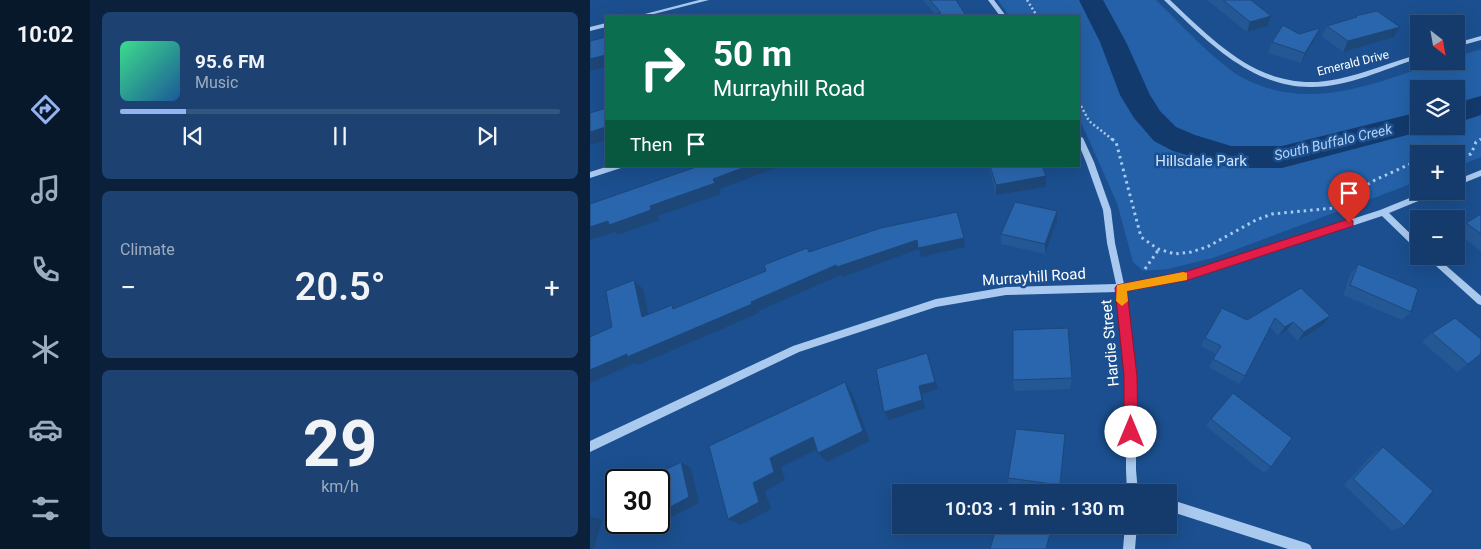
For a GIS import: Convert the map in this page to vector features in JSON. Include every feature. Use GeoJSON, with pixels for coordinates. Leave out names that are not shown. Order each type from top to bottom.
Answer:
{"type":"FeatureCollection","features":[{"type":"Feature","properties":{"kind":"street"},"geometry":{"type":"LineString","coordinates":[[644,15],[706,0]]}},
{"type":"Feature","properties":{"kind":"street"},"geometry":{"type":"LineString","coordinates":[[991,0],[1002,15]]}},
{"type":"Feature","properties":{"kind":"street","name":"Emerald Drive"},"geometry":{"type":"LineString","coordinates":[[1167,0],[1237,62],[1264,75],[1291,82],[1310,85],[1332,82],[1410,59]]}},
{"type":"Feature","properties":{"kind":"street"},"geometry":{"type":"LineString","coordinates":[[590,28],[605,24]]}},
{"type":"Feature","properties":{"kind":"street"},"geometry":{"type":"LineString","coordinates":[[1465,42],[1481,38]]}},
{"type":"Feature","properties":{"kind":"street","name":"Hardie Street"},"geometry":{"type":"LineString","coordinates":[[1080,140],[1107,210],[1111,243],[1121,288],[1131,376],[1132,484]]}},
{"type":"Feature","properties":{"kind":"street"},"geometry":{"type":"LineString","coordinates":[[590,175],[615,167]]}},
{"type":"Feature","properties":{"kind":"street"},"geometry":{"type":"LineString","coordinates":[[1465,179],[1481,173]]}},
{"type":"Feature","properties":{"kind":"street","name":"Murrayhill Road"},"geometry":{"type":"LineString","coordinates":[[590,447],[796,349],[936,303],[1006,291],[1121,288],[1188,276],[1383,212],[1413,200]]}},
{"type":"Feature","properties":{"kind":"street"},"geometry":{"type":"LineString","coordinates":[[1383,212],[1410,238]]}},
{"type":"Feature","properties":{"kind":"street"},"geometry":{"type":"LineString","coordinates":[[1439,265],[1481,301]]}},
{"type":"Feature","properties":{"kind":"street"},"geometry":{"type":"LineString","coordinates":[[1177,508],[1306,549]]}},
{"type":"Feature","properties":{"kind":"street"},"geometry":{"type":"LineString","coordinates":[[1129,549],[1130,534]]}},
{"type":"Feature","properties":{"kind":"path"},"geometry":{"type":"LineString","coordinates":[[1027,0],[1036,15]]}},
{"type":"Feature","properties":{"kind":"path"},"geometry":{"type":"LineString","coordinates":[[1080,104],[1089,121],[1116,142],[1141,237],[1149,245],[1167,252],[1186,254],[1200,250],[1216,244],[1249,222],[1272,214],[1294,210],[1329,209],[1340,205],[1348,196],[1368,184],[1410,164]]}},
{"type":"Feature","properties":{"kind":"path"},"geometry":{"type":"LineString","coordinates":[[1465,157],[1471,154],[1476,142],[1481,139]]}},
{"type":"Feature","properties":{"kind":"green space","name":"Hillsdale Park"},"geometry":{"type":"Polygon","coordinates":[[[998,0],[1156,0],[1212,55],[1236,74],[1272,89],[1297,93],[1321,94],[1345,90],[1369,85],[1415,70],[1465,70],[1465,54],[1481,49],[1481,157],[1465,163],[1465,145],[1410,145],[1410,184],[1213,258],[1168,269],[1143,271],[1133,262],[1117,203],[1080,120],[1080,15],[1008,15],[998,0]]]}},
{"type":"Feature","properties":{"kind":"building"},"geometry":{"type":"Polygon","coordinates":[[[930,0],[956,0],[965,15],[934,15],[941,13],[930,0]]]}},
{"type":"Feature","properties":{"kind":"building"},"geometry":{"type":"Polygon","coordinates":[[[1223,0],[1251,0],[1271,16],[1250,22],[1223,0]]]}},
{"type":"Feature","properties":{"kind":"building"},"geometry":{"type":"Polygon","coordinates":[[[1377,11],[1400,27],[1348,41],[1327,26],[1357,17],[1355,16],[1377,11]]]}},
{"type":"Feature","properties":{"kind":"building"},"geometry":{"type":"Polygon","coordinates":[[[1283,25],[1299,34],[1320,28],[1305,53],[1272,42],[1283,25]]]}},
{"type":"Feature","properties":{"kind":"building"},"geometry":{"type":"Polygon","coordinates":[[[605,37],[605,55],[590,59],[590,41],[605,37]]]}},
{"type":"Feature","properties":{"kind":"building"},"geometry":{"type":"Polygon","coordinates":[[[605,108],[605,127],[590,132],[590,113],[605,108]]]}},
{"type":"Feature","properties":{"kind":"building"},"geometry":{"type":"Polygon","coordinates":[[[696,167],[745,167],[713,179],[715,183],[650,206],[651,210],[609,225],[608,221],[590,227],[590,204],[696,167]]]}},
{"type":"Feature","properties":{"kind":"building"},"geometry":{"type":"Polygon","coordinates":[[[990,167],[1042,167],[1046,176],[996,185],[990,167]]]}},
{"type":"Feature","properties":{"kind":"building"},"geometry":{"type":"Polygon","coordinates":[[[1015,202],[1057,211],[1045,244],[1001,234],[1015,202]]]}},
{"type":"Feature","properties":{"kind":"building"},"geometry":{"type":"Polygon","coordinates":[[[957,212],[964,238],[918,248],[917,240],[837,267],[836,265],[751,302],[752,304],[627,357],[627,354],[590,370],[590,337],[612,327],[606,291],[634,280],[642,317],[672,305],[673,309],[766,271],[764,265],[807,248],[809,252],[881,228],[957,212]]]}},
{"type":"Feature","properties":{"kind":"building"},"geometry":{"type":"Polygon","coordinates":[[[1481,214],[1481,234],[1466,223],[1481,214]]]}},
{"type":"Feature","properties":{"kind":"building"},"geometry":{"type":"Polygon","coordinates":[[[1358,264],[1418,289],[1411,312],[1350,285],[1358,264]]]}},
{"type":"Feature","properties":{"kind":"building"},"geometry":{"type":"Polygon","coordinates":[[[1301,288],[1330,316],[1304,332],[1293,322],[1285,327],[1275,318],[1245,376],[1213,359],[1221,346],[1205,338],[1222,308],[1247,320],[1301,288]]]}},
{"type":"Feature","properties":{"kind":"building"},"geometry":{"type":"Polygon","coordinates":[[[1455,318],[1481,339],[1481,354],[1468,364],[1432,333],[1455,318]]]}},
{"type":"Feature","properties":{"kind":"building"},"geometry":{"type":"Polygon","coordinates":[[[1068,328],[1072,378],[1013,380],[1013,330],[1068,328]]]}},
{"type":"Feature","properties":{"kind":"building"},"geometry":{"type":"Polygon","coordinates":[[[927,353],[935,382],[919,386],[922,400],[884,412],[876,369],[927,353]]]}},
{"type":"Feature","properties":{"kind":"building"},"geometry":{"type":"Polygon","coordinates":[[[845,382],[863,431],[818,453],[813,437],[770,458],[774,472],[753,483],[759,502],[728,519],[709,446],[845,382]]]}},
{"type":"Feature","properties":{"kind":"building"},"geometry":{"type":"Polygon","coordinates":[[[1233,393],[1292,438],[1271,467],[1211,419],[1233,393]]]}},
{"type":"Feature","properties":{"kind":"building"},"geometry":{"type":"Polygon","coordinates":[[[1016,429],[1065,434],[1060,484],[1008,478],[1016,429]]]}},
{"type":"Feature","properties":{"kind":"building"},"geometry":{"type":"Polygon","coordinates":[[[1383,447],[1433,491],[1404,526],[1353,479],[1383,447]]]}},
{"type":"Feature","properties":{"kind":"building"},"geometry":{"type":"Polygon","coordinates":[[[681,462],[689,497],[670,507],[670,469],[667,469],[681,462]]]}},
{"type":"Feature","properties":{"kind":"building"},"geometry":{"type":"Polygon","coordinates":[[[994,534],[1050,534],[1046,549],[990,549],[994,534]]]}},
{"type":"Feature","properties":{"kind":"waterway","name":"South Buffalo Creek"},"geometry":{"type":"LineString","coordinates":[[1091,0],[1113,42],[1135,95],[1149,118],[1165,134],[1184,143],[1231,157],[1282,157],[1410,124]]}},
{"type":"Feature","properties":{"kind":"waterway","name":"South Buffalo Creek"},"geometry":{"type":"LineString","coordinates":[[1465,110],[1481,105]]}},
{"type":"Feature","properties":{"kind":"slow traffic"},"geometry":{"type":"LineString","coordinates":[[1122,301],[1121,288],[1183,276]]}},
{"type":"Feature","properties":{"kind":"route"},"geometry":{"type":"LineString","coordinates":[[1131,432],[1131,376],[1121,288],[1188,276],[1281,247],[1349,223]]}}]}
